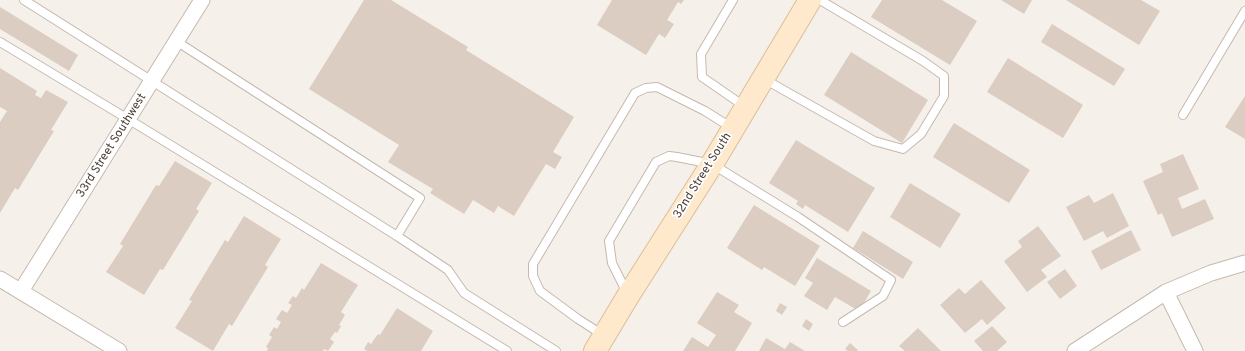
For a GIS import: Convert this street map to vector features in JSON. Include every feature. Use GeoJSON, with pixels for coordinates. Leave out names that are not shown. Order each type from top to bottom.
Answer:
{"type":"FeatureCollection","features":[{"type":"Feature","properties":{"kind":"street","name":"33rd Street Southwest"},"geometry":{"type":"LineString","coordinates":[[21,291],[202,0]]}},
{"type":"Feature","properties":{"kind":"street","name":"32nd Street South"},"geometry":{"type":"LineString","coordinates":[[600,346],[628,296],[712,164],[732,128],[810,0]]}},
{"type":"Feature","properties":{"kind":"street"},"geometry":{"type":"LineString","coordinates":[[1075,351],[1166,292],[1211,273],[1245,264]]}},
{"type":"Feature","properties":{"kind":"street"},"geometry":{"type":"LineString","coordinates":[[0,279],[119,351]]}},
{"type":"Feature","properties":{"kind":"street"},"geometry":{"type":"LineString","coordinates":[[1166,292],[1195,351]]}},
{"type":"Feature","properties":{"kind":"lane"},"geometry":{"type":"LineString","coordinates":[[24,0],[398,236],[448,270],[464,293],[556,351]]}},
{"type":"Feature","properties":{"kind":"lane"},"geometry":{"type":"LineString","coordinates":[[733,0],[701,54],[702,77],[745,107]]}},
{"type":"Feature","properties":{"kind":"lane"},"geometry":{"type":"LineString","coordinates":[[762,78],[874,141],[902,149],[921,134],[944,96],[944,76],[923,61],[820,0]]}},
{"type":"Feature","properties":{"kind":"lane"},"geometry":{"type":"LineString","coordinates":[[1183,115],[1245,11]]}},
{"type":"Feature","properties":{"kind":"lane"},"geometry":{"type":"LineString","coordinates":[[176,41],[420,198],[398,236]]}},
{"type":"Feature","properties":{"kind":"lane"},"geometry":{"type":"LineString","coordinates":[[0,42],[507,351]]}},
{"type":"Feature","properties":{"kind":"lane"},"geometry":{"type":"LineString","coordinates":[[600,346],[578,319],[540,291],[533,276],[533,264],[635,93],[646,88],[657,87],[732,128]]}},
{"type":"Feature","properties":{"kind":"lane"},"geometry":{"type":"LineString","coordinates":[[628,296],[612,263],[609,241],[656,162],[669,156],[673,156],[712,164],[798,217],[891,280],[883,296],[843,322]]}},
{"type":"Feature","properties":{"kind":"building"},"geometry":{"type":"Polygon","coordinates":[[[364,0],[391,0],[468,47],[466,50],[574,117],[553,152],[562,157],[555,169],[546,164],[514,216],[498,206],[494,213],[473,200],[464,214],[430,193],[433,189],[388,162],[399,145],[309,89],[364,0]]]}},
{"type":"Feature","properties":{"kind":"building"},"geometry":{"type":"Polygon","coordinates":[[[612,0],[684,0],[681,4],[678,2],[667,20],[674,24],[665,38],[659,34],[646,55],[597,25],[612,0]]]}},
{"type":"Feature","properties":{"kind":"building"},"geometry":{"type":"Polygon","coordinates":[[[882,0],[942,0],[977,21],[950,65],[871,17],[882,0]]]}},
{"type":"Feature","properties":{"kind":"building"},"geometry":{"type":"Polygon","coordinates":[[[1001,0],[1032,0],[1024,14],[1001,0]]]}},
{"type":"Feature","properties":{"kind":"building"},"geometry":{"type":"Polygon","coordinates":[[[1066,0],[1141,0],[1160,11],[1139,45],[1066,0]]]}},
{"type":"Feature","properties":{"kind":"building"},"geometry":{"type":"Polygon","coordinates":[[[0,7],[78,55],[69,71],[0,29],[0,7]]]}},
{"type":"Feature","properties":{"kind":"building"},"geometry":{"type":"Polygon","coordinates":[[[1052,24],[1125,69],[1114,86],[1041,42],[1052,24]]]}},
{"type":"Feature","properties":{"kind":"building"},"geometry":{"type":"Polygon","coordinates":[[[851,52],[928,100],[902,143],[824,95],[851,52]]]}},
{"type":"Feature","properties":{"kind":"building"},"geometry":{"type":"Polygon","coordinates":[[[1008,58],[1083,105],[1063,138],[987,92],[1008,58]]]}},
{"type":"Feature","properties":{"kind":"building"},"geometry":{"type":"Polygon","coordinates":[[[0,68],[37,91],[35,95],[41,98],[46,90],[68,102],[51,130],[54,131],[18,190],[15,188],[0,213],[0,122],[7,111],[0,107],[0,68]]]}},
{"type":"Feature","properties":{"kind":"building"},"geometry":{"type":"Polygon","coordinates":[[[1245,96],[1245,139],[1225,127],[1245,96]]]}},
{"type":"Feature","properties":{"kind":"building"},"geometry":{"type":"Polygon","coordinates":[[[954,123],[1030,170],[1009,203],[933,157],[954,123]]]}},
{"type":"Feature","properties":{"kind":"building"},"geometry":{"type":"Polygon","coordinates":[[[796,140],[875,188],[848,232],[805,205],[803,209],[796,204],[798,201],[769,183],[796,140]]]}},
{"type":"Feature","properties":{"kind":"building"},"geometry":{"type":"Polygon","coordinates":[[[1183,154],[1199,189],[1178,198],[1182,209],[1205,199],[1214,219],[1172,237],[1162,213],[1158,215],[1143,181],[1163,172],[1160,164],[1183,154]]]}},
{"type":"Feature","properties":{"kind":"building"},"geometry":{"type":"Polygon","coordinates":[[[175,161],[212,183],[196,209],[199,211],[163,270],[160,269],[144,295],[106,272],[123,246],[120,244],[156,185],[159,186],[175,161]]]}},
{"type":"Feature","properties":{"kind":"building"},"geometry":{"type":"Polygon","coordinates":[[[910,183],[961,214],[940,248],[890,217],[910,183]]]}},
{"type":"Feature","properties":{"kind":"building"},"geometry":{"type":"Polygon","coordinates":[[[1113,193],[1129,226],[1107,238],[1103,231],[1084,241],[1066,207],[1089,195],[1094,203],[1113,193]]]}},
{"type":"Feature","properties":{"kind":"building"},"geometry":{"type":"Polygon","coordinates":[[[754,205],[820,246],[795,286],[764,267],[762,270],[727,248],[754,205]]]}},
{"type":"Feature","properties":{"kind":"building"},"geometry":{"type":"Polygon","coordinates":[[[244,216],[281,239],[265,265],[268,267],[232,326],[229,324],[213,351],[175,328],[192,301],[189,300],[225,240],[228,242],[244,216]]]}},
{"type":"Feature","properties":{"kind":"building"},"geometry":{"type":"Polygon","coordinates":[[[1038,226],[1061,256],[1041,270],[1047,277],[1027,292],[1004,261],[1022,247],[1018,241],[1038,226]]]}},
{"type":"Feature","properties":{"kind":"building"},"geometry":{"type":"Polygon","coordinates":[[[1131,230],[1141,250],[1101,270],[1091,251],[1131,230]]]}},
{"type":"Feature","properties":{"kind":"building"},"geometry":{"type":"Polygon","coordinates":[[[863,231],[913,262],[903,279],[853,248],[863,231]]]}},
{"type":"Feature","properties":{"kind":"building"},"geometry":{"type":"Polygon","coordinates":[[[817,258],[871,291],[859,311],[835,297],[827,310],[804,296],[813,283],[805,278],[817,258]]]}},
{"type":"Feature","properties":{"kind":"building"},"geometry":{"type":"Polygon","coordinates":[[[321,263],[358,285],[341,312],[345,315],[339,325],[341,326],[337,333],[335,332],[330,339],[334,342],[328,351],[324,349],[323,351],[267,351],[268,348],[266,347],[272,337],[269,335],[274,327],[277,329],[281,322],[276,319],[282,310],[287,313],[292,305],[288,303],[293,296],[296,298],[302,288],[304,290],[321,263]]]}},
{"type":"Feature","properties":{"kind":"building"},"geometry":{"type":"Polygon","coordinates":[[[1065,269],[1077,286],[1060,299],[1047,282],[1065,269]]]}},
{"type":"Feature","properties":{"kind":"building"},"geometry":{"type":"Polygon","coordinates":[[[981,280],[1006,308],[987,325],[982,319],[965,333],[940,305],[959,288],[965,294],[981,280]]]}},
{"type":"Feature","properties":{"kind":"building"},"geometry":{"type":"Polygon","coordinates":[[[717,292],[739,305],[734,312],[752,323],[735,351],[683,351],[692,337],[708,347],[716,335],[697,323],[717,292]]]}},
{"type":"Feature","properties":{"kind":"building"},"geometry":{"type":"Polygon","coordinates":[[[780,303],[787,307],[782,315],[776,311],[780,303]]]}},
{"type":"Feature","properties":{"kind":"building"},"geometry":{"type":"Polygon","coordinates":[[[397,308],[433,331],[421,351],[367,351],[364,349],[368,342],[371,344],[378,334],[380,335],[397,308]]]}},
{"type":"Feature","properties":{"kind":"building"},"geometry":{"type":"Polygon","coordinates":[[[806,319],[813,324],[809,331],[802,326],[806,319]]]}},
{"type":"Feature","properties":{"kind":"building"},"geometry":{"type":"Polygon","coordinates":[[[992,326],[1007,342],[997,351],[983,351],[974,341],[992,326]]]}},
{"type":"Feature","properties":{"kind":"building"},"geometry":{"type":"Polygon","coordinates":[[[918,328],[941,351],[905,351],[899,346],[918,328]]]}},
{"type":"Feature","properties":{"kind":"building"},"geometry":{"type":"Polygon","coordinates":[[[766,338],[785,349],[790,342],[805,351],[759,351],[766,338]]]}},
{"type":"Feature","properties":{"kind":"building"},"geometry":{"type":"Polygon","coordinates":[[[850,343],[858,350],[857,351],[848,351],[845,349],[850,343]]]}}]}
